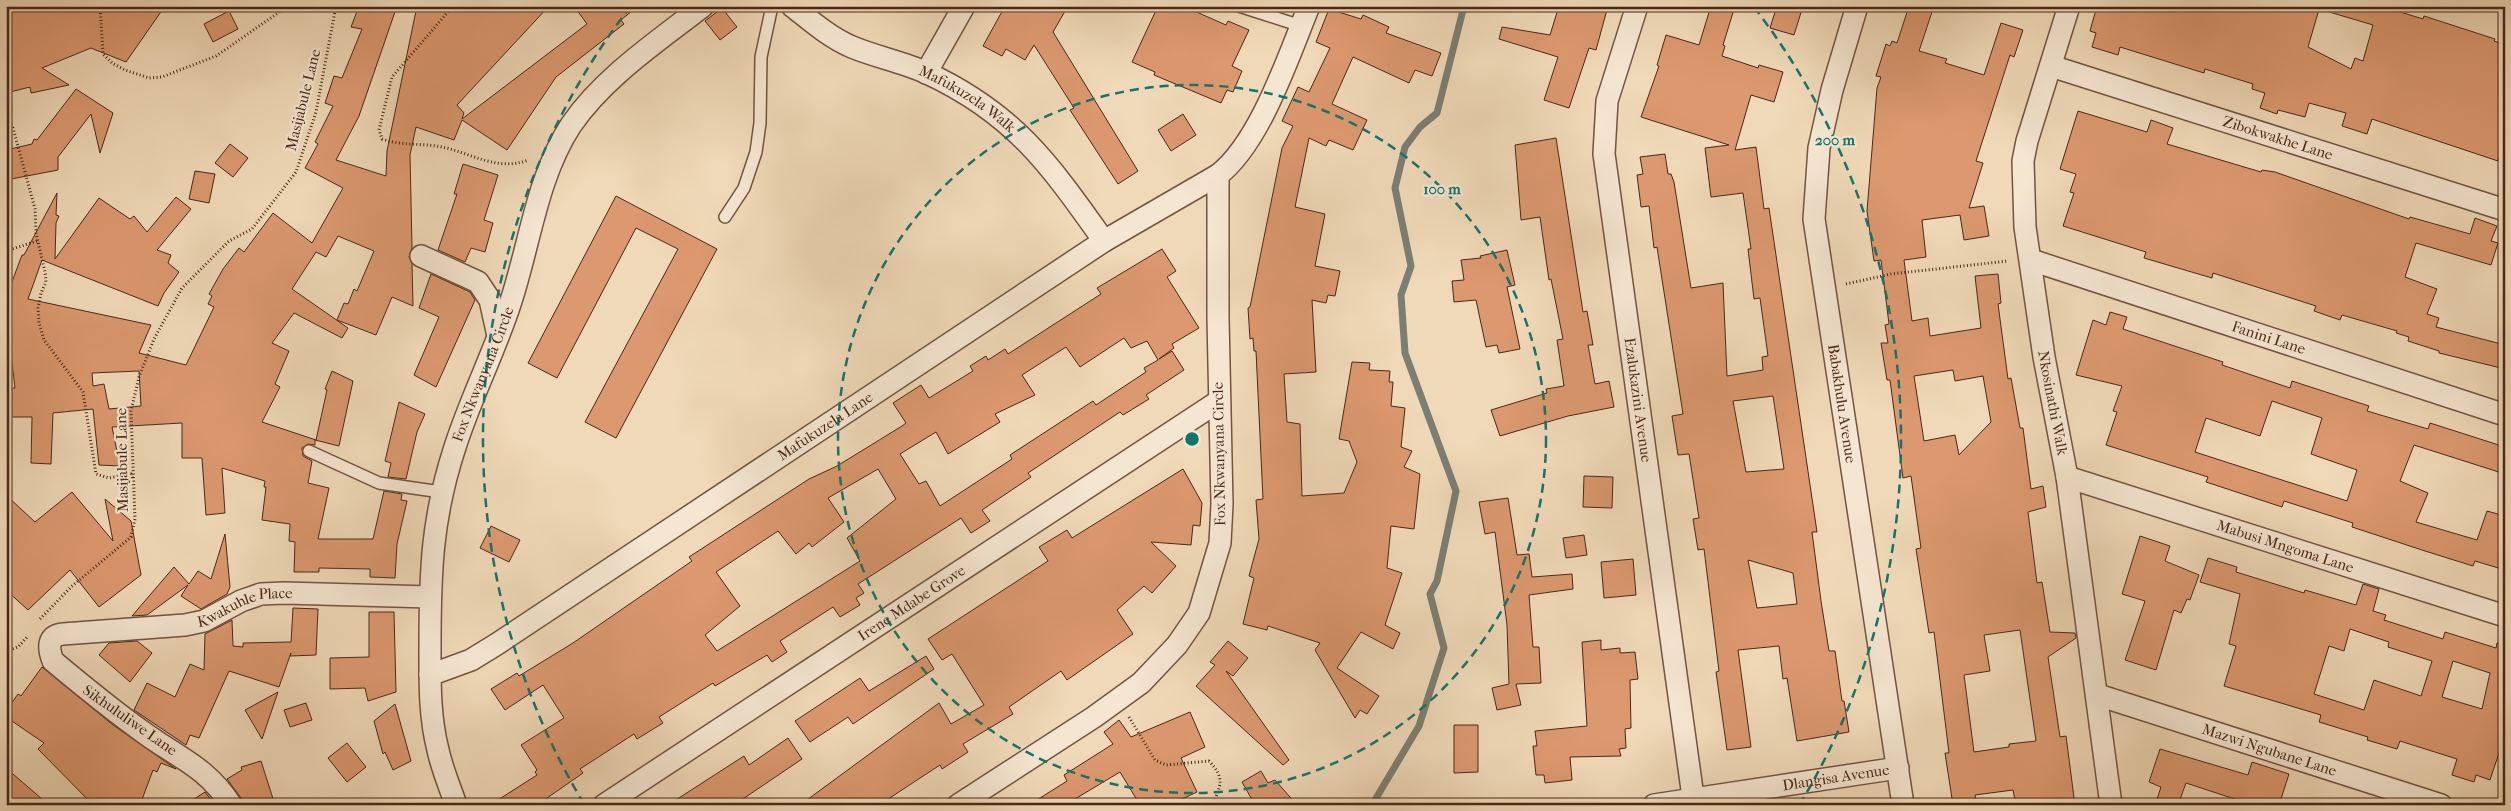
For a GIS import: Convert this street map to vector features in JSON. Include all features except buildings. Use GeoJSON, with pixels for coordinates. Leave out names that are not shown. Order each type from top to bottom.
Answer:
{"type":"FeatureCollection","features":[{"type":"Feature","properties":{"kind":"street","name":"Fox Nkwanyana Circle"},"geometry":{"type":"LineString","coordinates":[[456,805],[438,751],[432,716],[430,597],[432,544],[442,492],[456,445],[511,302],[550,167],[558,148],[585,106],[605,86],[703,6]]}},
{"type":"Feature","properties":{"kind":"street","name":"Mafukuzela Walk"},"geometry":{"type":"LineString","coordinates":[[792,6],[821,30],[851,46],[926,73],[968,95],[1004,119],[1051,168],[1104,241]]}},
{"type":"Feature","properties":{"kind":"street"},"geometry":{"type":"LineString","coordinates":[[926,73],[964,6]]}},
{"type":"Feature","properties":{"kind":"street","name":"Ezalukazini Avenue"},"geometry":{"type":"LineString","coordinates":[[1637,6],[1607,101],[1604,154],[1693,797]]}},
{"type":"Feature","properties":{"kind":"street","name":"Babakhulu Avenue"},"geometry":{"type":"LineString","coordinates":[[1857,6],[1832,90],[1819,148],[1814,219],[1904,805]]}},
{"type":"Feature","properties":{"kind":"street","name":"Nkosinathi Walk"},"geometry":{"type":"LineString","coordinates":[[2069,6],[2027,141],[2023,161],[2026,227],[2044,357],[2066,477],[2098,695],[2111,805]]}},
{"type":"Feature","properties":{"kind":"street"},"geometry":{"type":"LineString","coordinates":[[1218,175],[1239,156],[1257,127],[1305,16]]}},
{"type":"Feature","properties":{"kind":"street","name":"Zibokwakhe Lane"},"geometry":{"type":"LineString","coordinates":[[2051,66],[2505,210]]}},
{"type":"Feature","properties":{"kind":"street","name":"Fox Nkwanyana Circle"},"geometry":{"type":"LineString","coordinates":[[958,805],[1141,683],[1178,645],[1199,613],[1220,542],[1222,504],[1219,401],[1218,175]]}},
{"type":"Feature","properties":{"kind":"street","name":"Mafukuzela Lane"},"geometry":{"type":"LineString","coordinates":[[430,674],[471,660],[497,644],[1104,241],[1218,175]]}},
{"type":"Feature","properties":{"kind":"street"},"geometry":{"type":"LineString","coordinates":[[421,256],[478,282],[490,300],[498,336]]}},
{"type":"Feature","properties":{"kind":"street","name":"Fanini Lane"},"geometry":{"type":"LineString","coordinates":[[2031,260],[2505,415]]}},
{"type":"Feature","properties":{"kind":"street","name":"Irene Mdabe Grove"},"geometry":{"type":"LineString","coordinates":[[604,805],[1219,401]]}},
{"type":"Feature","properties":{"kind":"street","name":"Mabusi Mngoma Lane"},"geometry":{"type":"LineString","coordinates":[[2066,477],[2505,616]]}},
{"type":"Feature","properties":{"kind":"street","name":"Kwakuhle Place"},"geometry":{"type":"LineString","coordinates":[[63,634],[185,625],[204,621],[241,600],[261,594],[430,597]]}},
{"type":"Feature","properties":{"kind":"street","name":"Sikhululiwe Lane"},"geometry":{"type":"LineString","coordinates":[[63,634],[56,635],[49,643],[49,651],[53,661],[117,714],[155,741],[195,764],[213,780],[231,805]]}},
{"type":"Feature","properties":{"kind":"street","name":"Mazwi Ngubane Lane"},"geometry":{"type":"LineString","coordinates":[[2098,695],[2441,805]]}},
{"type":"Feature","properties":{"kind":"street","name":"Dlangisa Avenue"},"geometry":{"type":"LineString","coordinates":[[1654,805],[1693,797],[1898,768]]}},
{"type":"Feature","properties":{"kind":"lane"},"geometry":{"type":"LineString","coordinates":[[725,217],[744,188],[756,152],[760,124],[761,57],[772,6]]}},
{"type":"Feature","properties":{"kind":"lane"},"geometry":{"type":"LineString","coordinates":[[1240,6],[1305,16]]}},
{"type":"Feature","properties":{"kind":"lane"},"geometry":{"type":"LineString","coordinates":[[309,451],[379,483],[442,492]]}},
{"type":"Feature","properties":{"kind":"path"},"geometry":{"type":"LineString","coordinates":[[100,6],[103,54],[112,63],[149,78],[181,71],[216,56],[288,6]]}},
{"type":"Feature","properties":{"kind":"path","name":"Masijabule Lane"},"geometry":{"type":"LineString","coordinates":[[37,622],[46,610],[71,587],[131,537],[135,519],[132,401],[139,377],[154,339],[186,283],[229,241],[252,229],[296,172],[316,112],[336,6]]}},
{"type":"Feature","properties":{"kind":"path"},"geometry":{"type":"LineString","coordinates":[[453,6],[392,77],[379,130],[382,139],[397,144],[443,147],[494,163],[522,162],[558,148]]}},
{"type":"Feature","properties":{"kind":"path"},"geometry":{"type":"LineString","coordinates":[[6,115],[13,128],[35,209],[37,241],[43,260],[46,282],[38,308],[39,323],[44,340],[83,392],[96,474],[109,478],[131,474],[134,483]]}},
{"type":"Feature","properties":{"kind":"path"},"geometry":{"type":"LineString","coordinates":[[6,251],[37,241]]}},
{"type":"Feature","properties":{"kind":"path"},"geometry":{"type":"LineString","coordinates":[[1824,289],[1892,274],[2031,260]]}},
{"type":"Feature","properties":{"kind":"path"},"geometry":{"type":"LineString","coordinates":[[6,650],[18,647],[33,628]]}},
{"type":"Feature","properties":{"kind":"path"},"geometry":{"type":"LineString","coordinates":[[1117,700],[1155,760],[1166,765],[1209,761],[1218,771],[1221,786],[1213,805]]}},
{"type":"Feature","properties":{"kind":"waterway"},"geometry":{"type":"LineString","coordinates":[[1372,805],[1419,726],[1444,648],[1430,594],[1437,581],[1456,491],[1405,353],[1401,295],[1411,266],[1395,188],[1405,147],[1420,127],[1437,113],[1464,6]]}}]}
